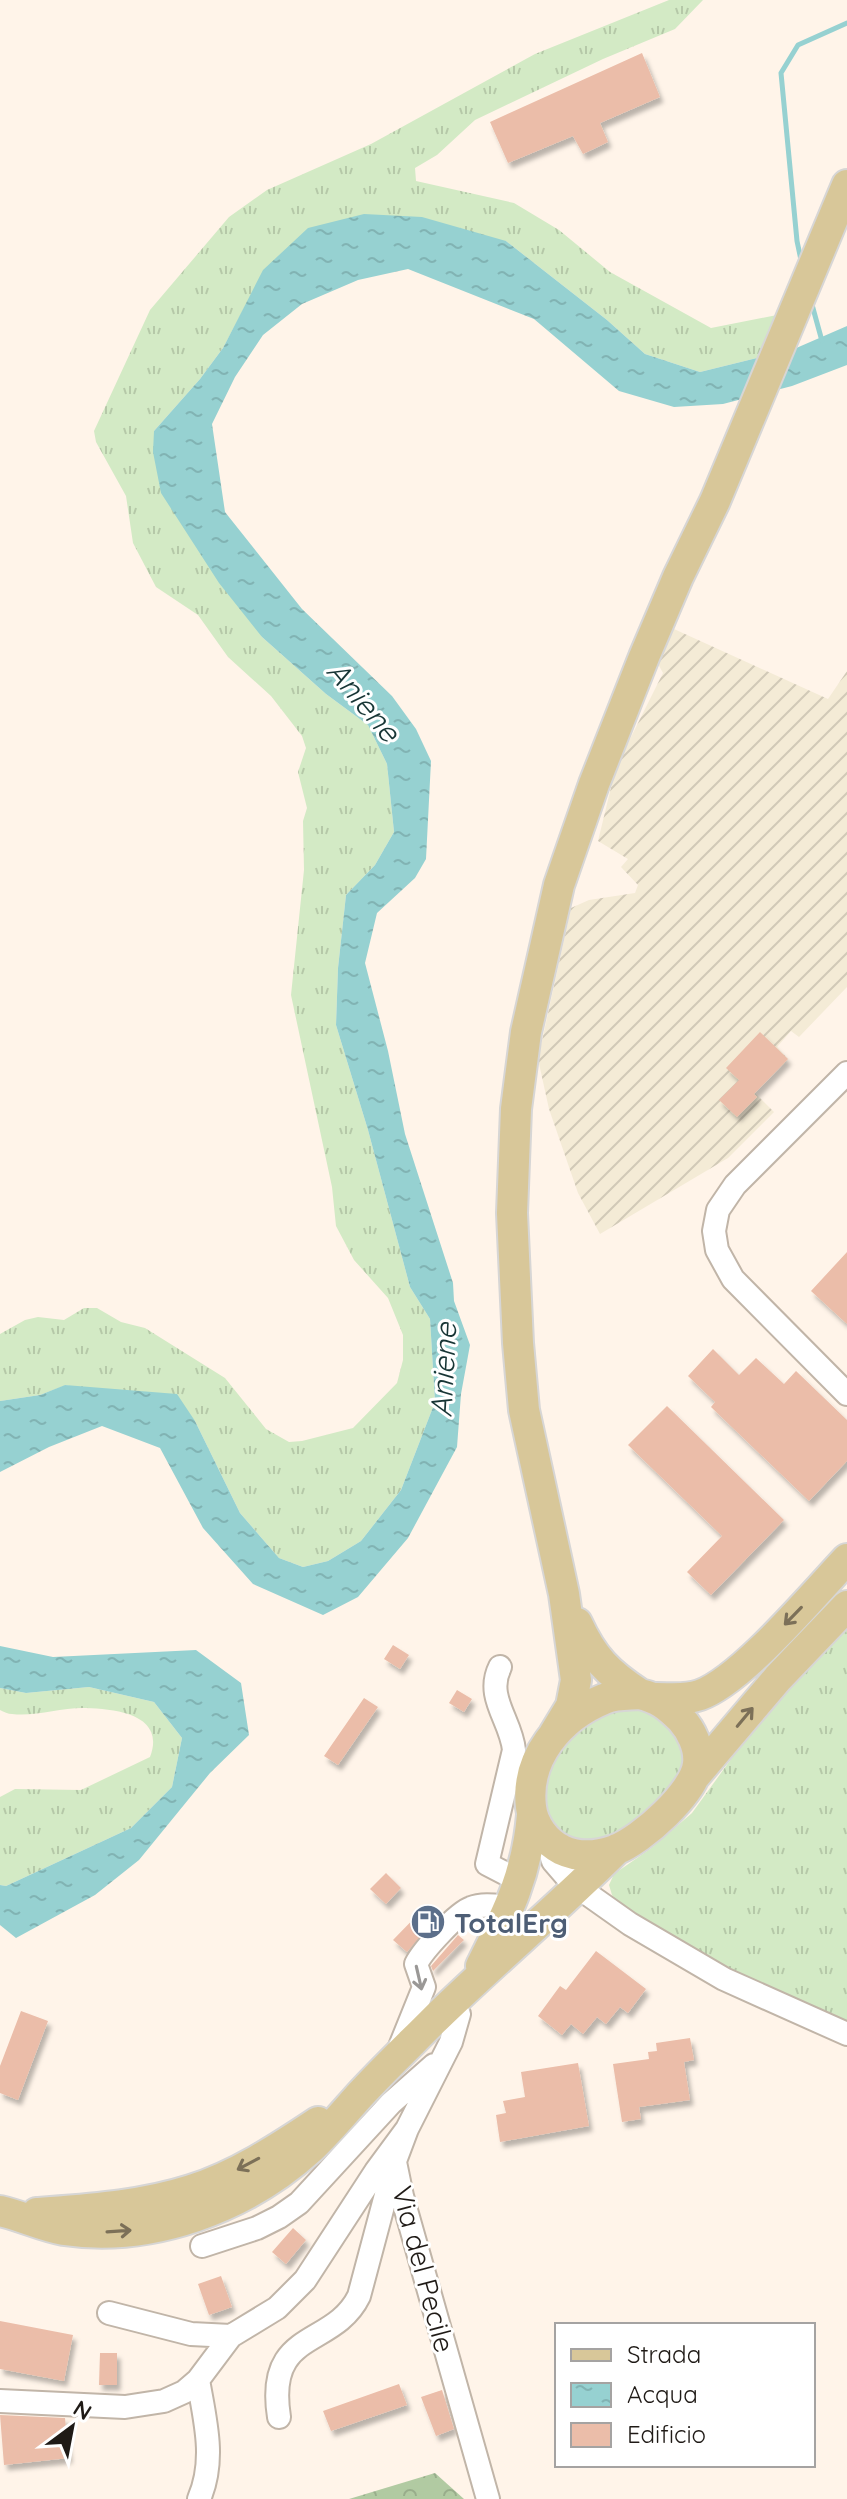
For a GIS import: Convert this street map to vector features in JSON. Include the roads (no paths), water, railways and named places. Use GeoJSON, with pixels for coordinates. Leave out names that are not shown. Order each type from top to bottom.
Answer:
{"type":"FeatureCollection","features":[{"type":"Feature","properties":{"kind":"main road"},"geometry":{"type":"LineString","coordinates":[[617,1849],[587,1856],[573,1854],[539,1828],[530,1792],[532,1771],[539,1753],[571,1706],[576,1680],[564,1594],[524,1410],[518,1343],[512,1213],[516,1109],[526,1032],[547,929],[572,842],[649,644],[715,501],[847,185]]}},
{"type":"Feature","properties":{"kind":"main road"},"geometry":{"type":"LineString","coordinates":[[554,1734],[580,1713],[606,1698],[690,1698],[712,1690],[757,1652],[847,1559]]}},
{"type":"Feature","properties":{"kind":"main road"},"geometry":{"type":"LineString","coordinates":[[564,1594],[598,1661],[621,1682],[648,1696],[690,1731],[698,1757],[694,1777]]}},
{"type":"Feature","properties":{"kind":"main road"},"geometry":{"type":"LineString","coordinates":[[8,2213],[56,2228],[94,2232],[141,2229],[201,2215],[243,2197],[278,2175],[311,2149],[473,1982],[578,1889],[617,1849],[642,1834],[660,1818],[778,1678],[847,1606]]}},
{"type":"Feature","properties":{"kind":"main road"},"geometry":{"type":"LineString","coordinates":[[473,1982],[515,1894],[530,1844],[539,1828]]}},
{"type":"Feature","properties":{"kind":"street"},"geometry":{"type":"LineString","coordinates":[[847,1073],[735,1185],[718,1210],[714,1231],[717,1250],[733,1279],[847,1394]]}},
{"type":"Feature","properties":{"kind":"street"},"geometry":{"type":"LineString","coordinates":[[396,2059],[424,1987],[416,1964],[422,1953],[468,1908],[515,1894],[487,1864],[514,1750],[510,1730],[495,1697],[494,1682],[500,1667]]}},
{"type":"Feature","properties":{"kind":"street"},"geometry":{"type":"LineString","coordinates":[[539,1828],[559,1869],[578,1889],[699,1966],[847,2034]]}},
{"type":"Feature","properties":{"kind":"street","name":"Via del Pecile"},"geometry":{"type":"LineString","coordinates":[[451,2004],[459,2014],[395,2161],[402,2196],[488,2499]]}},
{"type":"Feature","properties":{"kind":"street"},"geometry":{"type":"LineString","coordinates":[[202,2246],[257,2228],[299,2203],[391,2103],[443,2056]]}},
{"type":"Feature","properties":{"kind":"street"},"geometry":{"type":"LineString","coordinates":[[0,2401],[138,2406],[175,2397],[198,2380],[231,2336],[277,2308],[305,2280],[407,2129]]}},
{"type":"Feature","properties":{"kind":"street"},"geometry":{"type":"LineString","coordinates":[[279,2417],[276,2384],[285,2363],[303,2343],[341,2318],[359,2296],[395,2161]]}},
{"type":"Feature","properties":{"kind":"street"},"geometry":{"type":"LineString","coordinates":[[109,2313],[191,2334],[231,2336]]}},
{"type":"Feature","properties":{"kind":"street"},"geometry":{"type":"LineString","coordinates":[[198,2380],[209,2452],[206,2478],[199,2499]]}},
{"type":"Feature","properties":{"kind":"water","name":"Aniene"},"geometry":{"type":"Polygon","coordinates":[[[364,214],[422,217],[506,241],[607,320],[645,354],[700,372],[794,349],[847,326],[847,365],[792,386],[723,404],[674,407],[619,391],[534,319],[408,269],[358,280],[302,304],[263,335],[235,377],[212,424],[225,512],[302,609],[392,696],[416,729],[431,761],[426,859],[415,878],[377,913],[365,963],[405,1134],[470,1345],[461,1394],[457,1447],[408,1538],[358,1597],[323,1615],[253,1584],[203,1528],[160,1448],[102,1426],[49,1447],[0,1472],[0,1401],[40,1395],[65,1385],[177,1394],[195,1421],[240,1513],[279,1558],[303,1567],[328,1561],[361,1541],[401,1490],[435,1402],[430,1319],[410,1287],[336,1025],[346,895],[375,865],[394,832],[387,764],[368,725],[326,694],[262,637],[219,583],[161,493],[153,452],[154,431],[223,348],[263,270],[308,228],[364,214]]]}},
{"type":"Feature","properties":{"kind":"water"},"geometry":{"type":"Polygon","coordinates":[[[0,1646],[53,1657],[196,1650],[241,1683],[249,1735],[210,1773],[139,1860],[95,1895],[16,1938],[0,1925],[0,1885],[6,1886],[131,1828],[172,1787],[182,1738],[154,1702],[89,1687],[26,1693],[0,1688],[0,1646]]]}},
{"type":"Feature","properties":{"kind":"waterway"},"geometry":{"type":"LineString","coordinates":[[801,260],[781,73],[798,45],[847,23]]}},
{"type":"Feature","properties":{"kind":"waterway"},"geometry":{"type":"LineString","coordinates":[[811,301],[822,341]]}},
{"type":"Feature","properties":{"kind":"place","name":"TotalErg"},"geometry":{"type":"Point","coordinates":[428,1922]}}]}
